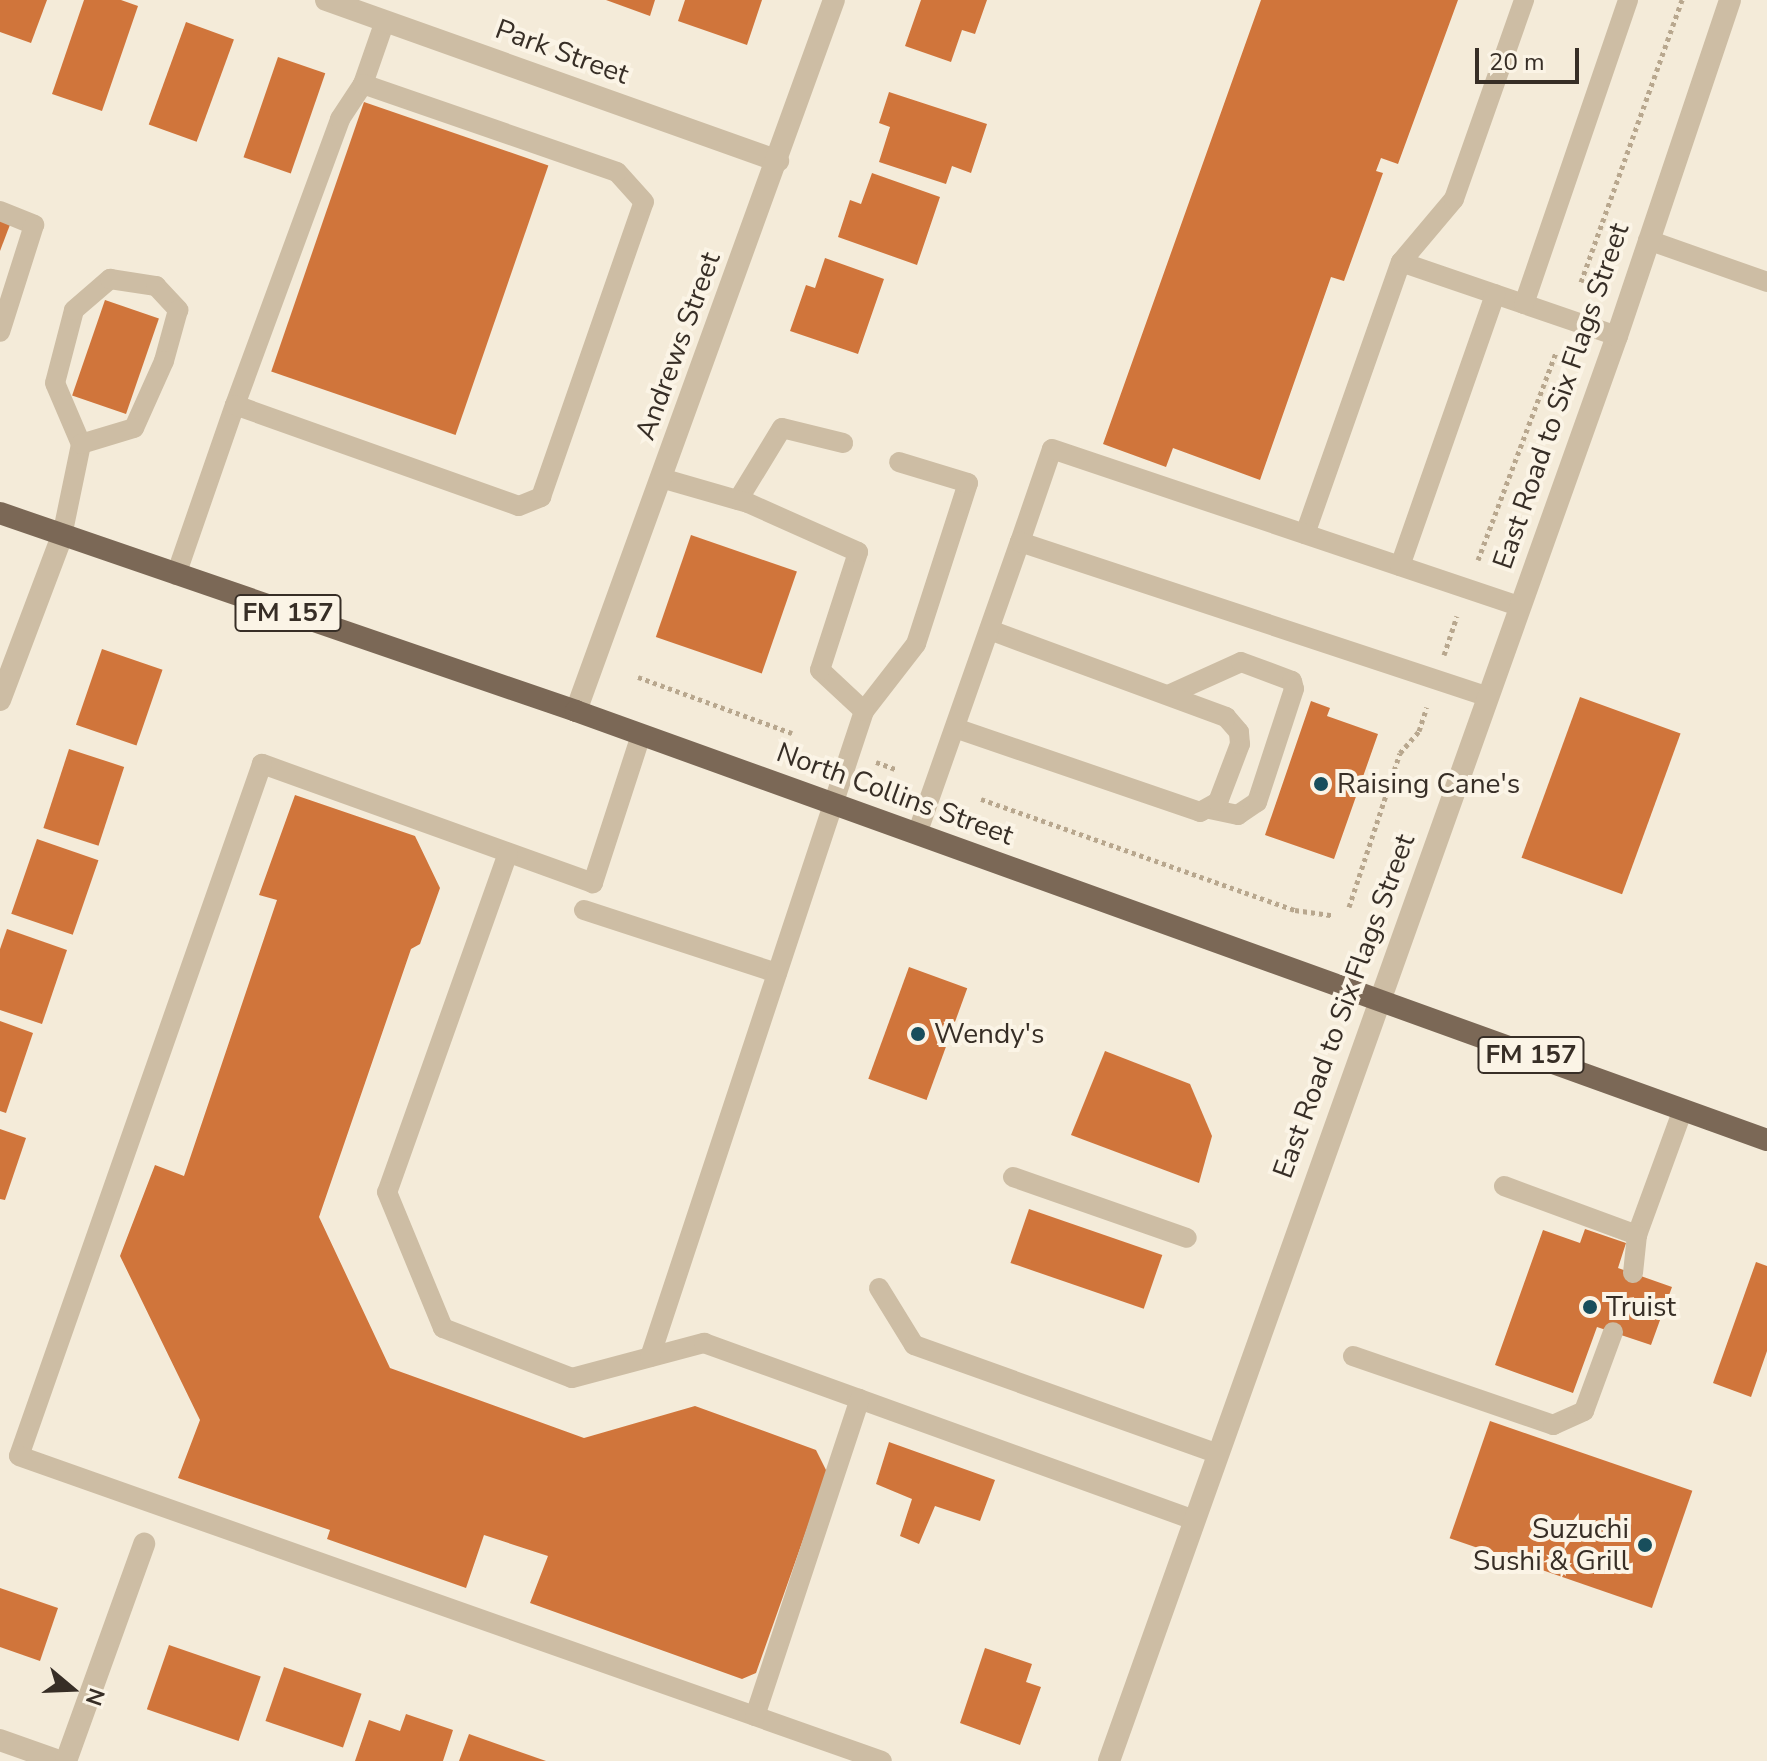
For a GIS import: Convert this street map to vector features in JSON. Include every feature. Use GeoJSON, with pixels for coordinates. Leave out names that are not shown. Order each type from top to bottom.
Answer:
{"type":"FeatureCollection","features":[{"type":"Feature","properties":{"kind":"main road","name":"North Collins Street"},"geometry":{"type":"LineString","coordinates":[[0,513],[576,711],[1767,1140]]}},
{"type":"Feature","properties":{"kind":"street","name":"Park Street"},"geometry":{"type":"LineString","coordinates":[[326,0],[778,161]]}},
{"type":"Feature","properties":{"kind":"street","name":"Andrews Street"},"geometry":{"type":"LineString","coordinates":[[576,711],[834,0]]}},
{"type":"Feature","properties":{"kind":"street","name":"East Road to Six Flags Street"},"geometry":{"type":"LineString","coordinates":[[1109,1761],[1617,336],[1730,0]]}},
{"type":"Feature","properties":{"kind":"street"},"geometry":{"type":"LineString","coordinates":[[0,700],[62,536]]}},
{"type":"Feature","properties":{"kind":"street"},"geometry":{"type":"LineString","coordinates":[[66,1761],[144,1544]]}},
{"type":"Feature","properties":{"kind":"street"},"geometry":{"type":"LineString","coordinates":[[0,1740],[59,1761]]}},
{"type":"Feature","properties":{"kind":"lane"},"geometry":{"type":"LineString","coordinates":[[1305,534],[1401,262],[1454,199],[1524,0]]}},
{"type":"Feature","properties":{"kind":"lane"},"geometry":{"type":"LineString","coordinates":[[1524,304],[1628,0]]}},
{"type":"Feature","properties":{"kind":"lane"},"geometry":{"type":"LineString","coordinates":[[176,575],[340,119],[363,84],[385,21]]}},
{"type":"Feature","properties":{"kind":"lane"},"geometry":{"type":"LineString","coordinates":[[235,405],[519,506],[541,497],[644,202],[617,172],[363,84]]}},
{"type":"Feature","properties":{"kind":"lane"},"geometry":{"type":"LineString","coordinates":[[0,211],[34,225],[0,332]]}},
{"type":"Feature","properties":{"kind":"lane"},"geometry":{"type":"LineString","coordinates":[[1648,240],[1767,282]]}},
{"type":"Feature","properties":{"kind":"lane"},"geometry":{"type":"LineString","coordinates":[[1401,262],[1617,336]]}},
{"type":"Feature","properties":{"kind":"lane"},"geometry":{"type":"LineString","coordinates":[[62,536],[81,444],[55,383],[74,310],[110,279],[156,286],[178,310],[164,361],[134,428],[81,444]]}},
{"type":"Feature","properties":{"kind":"lane"},"geometry":{"type":"LineString","coordinates":[[1400,566],[1495,294]]}},
{"type":"Feature","properties":{"kind":"lane"},"geometry":{"type":"LineString","coordinates":[[738,500],[782,428],[843,443]]}},
{"type":"Feature","properties":{"kind":"lane"},"geometry":{"type":"LineString","coordinates":[[917,834],[1052,449],[1519,606]]}},
{"type":"Feature","properties":{"kind":"lane"},"geometry":{"type":"LineString","coordinates":[[650,1357],[864,711],[916,644],[968,483],[899,462]]}},
{"type":"Feature","properties":{"kind":"lane"},"geometry":{"type":"LineString","coordinates":[[661,478],[738,500],[858,552],[820,670],[864,711]]}},
{"type":"Feature","properties":{"kind":"lane"},"geometry":{"type":"LineString","coordinates":[[1020,542],[1487,696]]}},
{"type":"Feature","properties":{"kind":"lane"},"geometry":{"type":"LineString","coordinates":[[989,630],[1226,717],[1239,732],[1240,744],[1210,809]]}},
{"type":"Feature","properties":{"kind":"lane"},"geometry":{"type":"LineString","coordinates":[[955,728],[1189,810],[1210,809],[1238,815],[1257,802],[1294,689],[1292,681],[1241,662],[1168,695]]}},
{"type":"Feature","properties":{"kind":"lane"},"geometry":{"type":"LineString","coordinates":[[641,735],[593,883],[262,764],[19,1456],[882,1761]]}},
{"type":"Feature","properties":{"kind":"lane"},"geometry":{"type":"LineString","coordinates":[[508,853],[387,1192],[443,1328],[572,1378],[704,1343],[1194,1520]]}},
{"type":"Feature","properties":{"kind":"lane"},"geometry":{"type":"LineString","coordinates":[[584,910],[777,973]]}},
{"type":"Feature","properties":{"kind":"lane"},"geometry":{"type":"LineString","coordinates":[[1633,1273],[1637,1235],[1683,1109]]}},
{"type":"Feature","properties":{"kind":"lane"},"geometry":{"type":"LineString","coordinates":[[1013,1177],[1187,1238]]}},
{"type":"Feature","properties":{"kind":"lane"},"geometry":{"type":"LineString","coordinates":[[1504,1186],[1637,1235]]}},
{"type":"Feature","properties":{"kind":"lane"},"geometry":{"type":"LineString","coordinates":[[879,1288],[914,1345],[1218,1454]]}},
{"type":"Feature","properties":{"kind":"lane"},"geometry":{"type":"LineString","coordinates":[[1353,1356],[1553,1425],[1584,1411],[1613,1332]]}},
{"type":"Feature","properties":{"kind":"lane"},"geometry":{"type":"LineString","coordinates":[[755,1716],[860,1399]]}},
{"type":"Feature","properties":{"kind":"path"},"geometry":{"type":"LineString","coordinates":[[1581,282],[1682,0]]}},
{"type":"Feature","properties":{"kind":"path"},"geometry":{"type":"LineString","coordinates":[[1478,560],[1556,353]]}},
{"type":"Feature","properties":{"kind":"path"},"geometry":{"type":"LineString","coordinates":[[1442,659],[1457,616]]}},
{"type":"Feature","properties":{"kind":"path"},"geometry":{"type":"LineString","coordinates":[[638,677],[792,733]]}},
{"type":"Feature","properties":{"kind":"path"},"geometry":{"type":"LineString","coordinates":[[1349,907],[1400,753],[1419,731],[1427,707]]}},
{"type":"Feature","properties":{"kind":"path"},"geometry":{"type":"LineString","coordinates":[[876,762],[898,770]]}},
{"type":"Feature","properties":{"kind":"path"},"geometry":{"type":"LineString","coordinates":[[981,799],[1295,910],[1332,915]]}},
{"type":"Feature","properties":{"kind":"building"},"geometry":{"type":"Polygon","coordinates":[[[0,0],[47,0],[31,43],[0,32],[0,0]]]}},
{"type":"Feature","properties":{"kind":"building"},"geometry":{"type":"Polygon","coordinates":[[[84,0],[121,0],[138,6],[102,111],[52,94],[84,0]]]}},
{"type":"Feature","properties":{"kind":"building"},"geometry":{"type":"Polygon","coordinates":[[[606,0],[655,0],[650,16],[606,0]]]}},
{"type":"Feature","properties":{"kind":"building"},"geometry":{"type":"Polygon","coordinates":[[[685,0],[762,0],[747,45],[678,21],[685,0]]]}},
{"type":"Feature","properties":{"kind":"building"},"geometry":{"type":"Polygon","coordinates":[[[921,0],[987,0],[975,34],[962,30],[951,62],[905,46],[921,0]]]}},
{"type":"Feature","properties":{"kind":"building"},"geometry":{"type":"Polygon","coordinates":[[[1261,0],[1458,0],[1398,164],[1381,158],[1376,171],[1383,173],[1344,281],[1331,277],[1260,480],[1173,448],[1166,467],[1103,444],[1261,0]]]}},
{"type":"Feature","properties":{"kind":"building"},"geometry":{"type":"Polygon","coordinates":[[[186,22],[234,39],[197,142],[149,124],[186,22]]]}},
{"type":"Feature","properties":{"kind":"building"},"geometry":{"type":"Polygon","coordinates":[[[278,57],[325,73],[291,174],[243,157],[278,57]]]}},
{"type":"Feature","properties":{"kind":"building"},"geometry":{"type":"Polygon","coordinates":[[[889,92],[987,124],[971,173],[952,166],[946,184],[879,162],[890,127],[879,123],[889,92]]]}},
{"type":"Feature","properties":{"kind":"building"},"geometry":{"type":"Polygon","coordinates":[[[364,102],[548,165],[456,435],[271,371],[364,102]]]}},
{"type":"Feature","properties":{"kind":"building"},"geometry":{"type":"Polygon","coordinates":[[[872,173],[940,197],[917,265],[838,237],[850,200],[861,204],[872,173]]]}},
{"type":"Feature","properties":{"kind":"building"},"geometry":{"type":"Polygon","coordinates":[[[0,218],[11,222],[0,251],[0,218]]]}},
{"type":"Feature","properties":{"kind":"building"},"geometry":{"type":"Polygon","coordinates":[[[825,258],[884,279],[858,354],[790,331],[806,285],[815,288],[825,258]]]}},
{"type":"Feature","properties":{"kind":"building"},"geometry":{"type":"Polygon","coordinates":[[[105,300],[159,319],[126,414],[72,395],[105,300]]]}},
{"type":"Feature","properties":{"kind":"building"},"geometry":{"type":"Polygon","coordinates":[[[691,535],[797,571],[762,674],[656,637],[691,535]]]}},
{"type":"Feature","properties":{"kind":"building"},"geometry":{"type":"Polygon","coordinates":[[[102,649],[163,670],[136,745],[76,725],[102,649]]]}},
{"type":"Feature","properties":{"kind":"building"},"geometry":{"type":"Polygon","coordinates":[[[1580,697],[1681,734],[1622,894],[1522,858],[1580,697]]]}},
{"type":"Feature","properties":{"kind":"building","name":"Raising Cane's"},"geometry":{"type":"Polygon","coordinates":[[[1311,701],[1330,708],[1327,716],[1378,734],[1334,859],[1265,835],[1311,701]]]}},
{"type":"Feature","properties":{"kind":"building"},"geometry":{"type":"Polygon","coordinates":[[[69,749],[124,767],[99,846],[43,828],[69,749]]]}},
{"type":"Feature","properties":{"kind":"building"},"geometry":{"type":"Polygon","coordinates":[[[295,795],[415,836],[440,888],[420,944],[411,949],[319,1217],[390,1368],[584,1438],[695,1406],[816,1450],[827,1472],[756,1673],[742,1679],[530,1603],[548,1556],[484,1535],[466,1588],[327,1539],[330,1530],[178,1478],[200,1420],[120,1256],[155,1165],[184,1176],[277,900],[259,895],[295,795]]]}},
{"type":"Feature","properties":{"kind":"building"},"geometry":{"type":"Polygon","coordinates":[[[37,839],[98,860],[73,935],[11,914],[37,839]]]}},
{"type":"Feature","properties":{"kind":"building"},"geometry":{"type":"Polygon","coordinates":[[[7,929],[67,950],[42,1024],[0,1010],[0,949],[7,929]]]}},
{"type":"Feature","properties":{"kind":"building","name":"Wendy's"},"geometry":{"type":"Polygon","coordinates":[[[909,967],[967,988],[927,1100],[868,1079],[909,967]]]}},
{"type":"Feature","properties":{"kind":"building"},"geometry":{"type":"Polygon","coordinates":[[[0,1021],[33,1033],[6,1113],[0,1111],[0,1021]]]}},
{"type":"Feature","properties":{"kind":"building"},"geometry":{"type":"Polygon","coordinates":[[[1105,1051],[1190,1084],[1212,1136],[1199,1183],[1071,1135],[1105,1051]]]}},
{"type":"Feature","properties":{"kind":"building"},"geometry":{"type":"Polygon","coordinates":[[[0,1129],[26,1138],[5,1200],[0,1199],[0,1129]]]}},
{"type":"Feature","properties":{"kind":"building"},"geometry":{"type":"Polygon","coordinates":[[[1029,1209],[1162,1255],[1144,1309],[1010,1263],[1029,1209]]]}},
{"type":"Feature","properties":{"kind":"building","name":"Truist"},"geometry":{"type":"Polygon","coordinates":[[[1585,1229],[1626,1243],[1618,1268],[1672,1287],[1651,1345],[1597,1327],[1573,1393],[1495,1365],[1543,1230],[1580,1243],[1585,1229]]]}},
{"type":"Feature","properties":{"kind":"building"},"geometry":{"type":"Polygon","coordinates":[[[1756,1262],[1767,1266],[1767,1351],[1751,1397],[1713,1383],[1756,1262]]]}},
{"type":"Feature","properties":{"kind":"building"},"geometry":{"type":"Polygon","coordinates":[[[1490,1421],[1692,1491],[1652,1608],[1450,1538],[1490,1421]]]}},
{"type":"Feature","properties":{"kind":"building"},"geometry":{"type":"Polygon","coordinates":[[[889,1442],[995,1480],[980,1521],[935,1506],[919,1544],[900,1536],[912,1499],[876,1484],[889,1442]]]}},
{"type":"Feature","properties":{"kind":"building"},"geometry":{"type":"Polygon","coordinates":[[[0,1588],[58,1608],[40,1661],[0,1647],[0,1588]]]}},
{"type":"Feature","properties":{"kind":"building"},"geometry":{"type":"Polygon","coordinates":[[[169,1645],[261,1677],[239,1741],[147,1709],[169,1645]]]}},
{"type":"Feature","properties":{"kind":"building"},"geometry":{"type":"Polygon","coordinates":[[[985,1648],[1032,1664],[1026,1682],[1041,1687],[1020,1745],[960,1723],[985,1648]]]}},
{"type":"Feature","properties":{"kind":"building"},"geometry":{"type":"Polygon","coordinates":[[[284,1667],[362,1694],[343,1748],[265,1721],[284,1667]]]}},
{"type":"Feature","properties":{"kind":"building"},"geometry":{"type":"Polygon","coordinates":[[[406,1714],[453,1730],[443,1761],[355,1761],[369,1720],[400,1731],[406,1714]]]}},
{"type":"Feature","properties":{"kind":"building"},"geometry":{"type":"Polygon","coordinates":[[[469,1734],[546,1761],[459,1761],[469,1734]]]}},
{"type":"Feature","properties":{"kind":"place","name":"Raising Cane's"},"geometry":{"type":"Point","coordinates":[1321,784]}},
{"type":"Feature","properties":{"kind":"place","name":"Wendy's"},"geometry":{"type":"Point","coordinates":[918,1034]}},
{"type":"Feature","properties":{"kind":"place","name":"Truist"},"geometry":{"type":"Point","coordinates":[1590,1307]}},
{"type":"Feature","properties":{"kind":"place","name":"Suzuchi Sushi & Grill"},"geometry":{"type":"Point","coordinates":[1645,1545]}}]}
